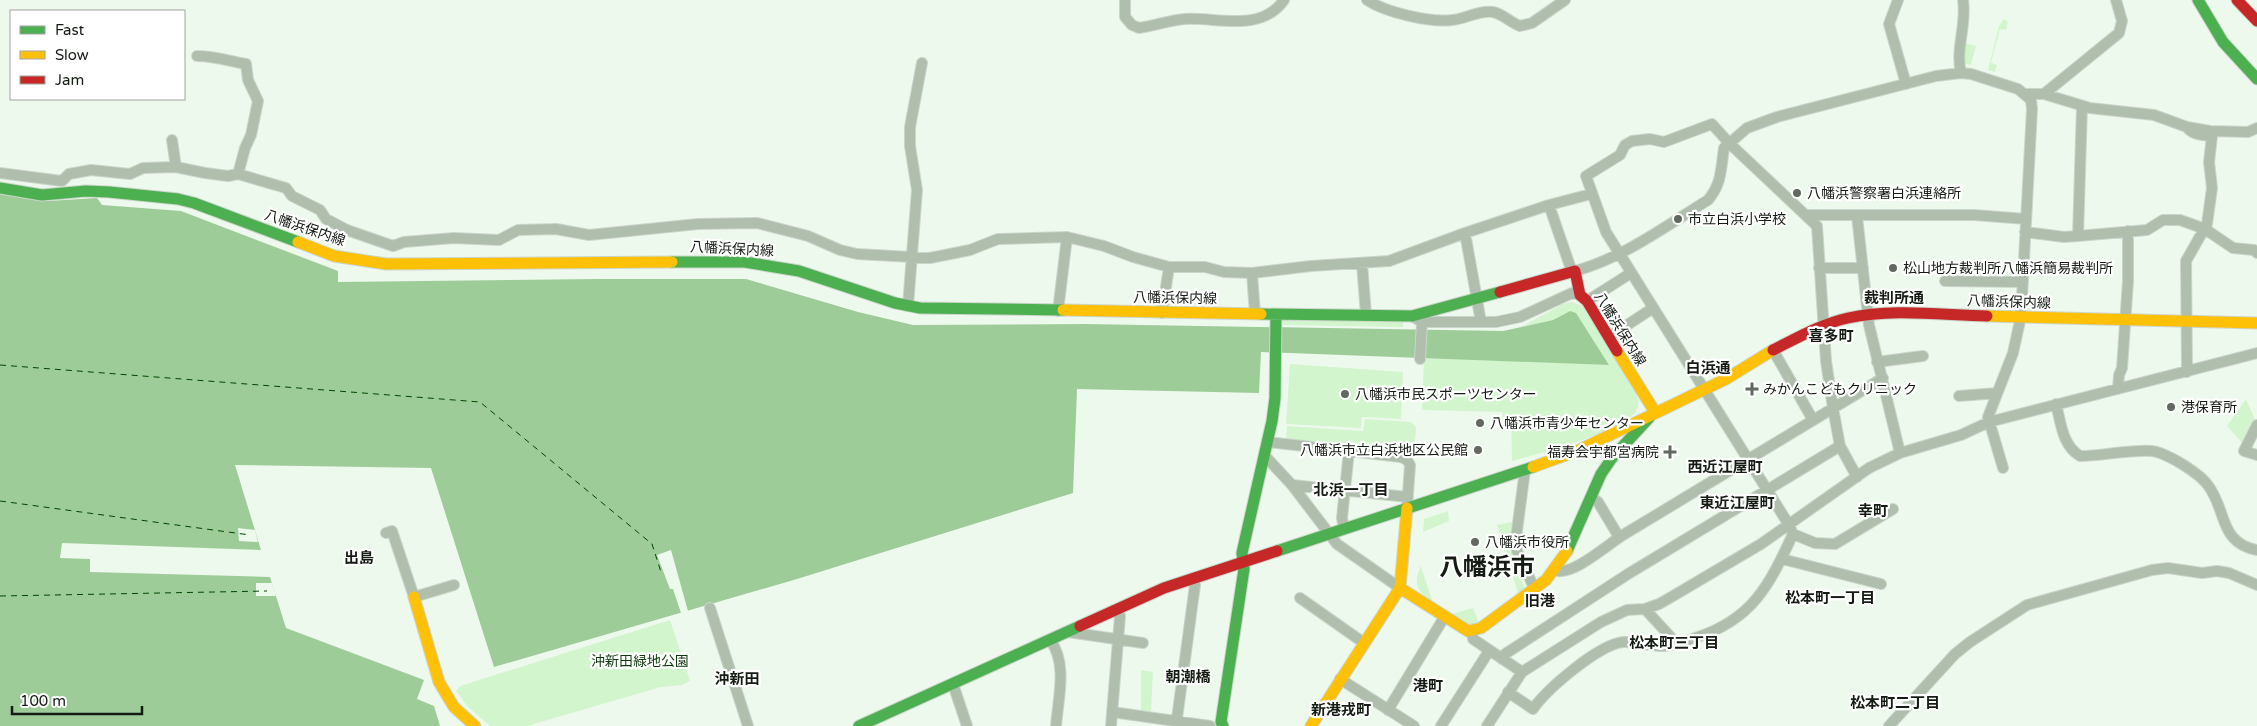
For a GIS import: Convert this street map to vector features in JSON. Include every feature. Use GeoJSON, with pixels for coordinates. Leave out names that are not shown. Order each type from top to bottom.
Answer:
{"type":"FeatureCollection","features":[{"type":"Feature","properties":{"kind":"main road"},"geometry":{"type":"LineString","coordinates":[[2237,0],[2257,21]]}},
{"type":"Feature","properties":{"kind":"main road"},"geometry":{"type":"LineString","coordinates":[[2203,1],[2210,24],[2226,49],[2257,79]]}},
{"type":"Feature","properties":{"kind":"main road","name":"八幡浜保内線"},"geometry":{"type":"LineString","coordinates":[[0,188],[42,195],[86,191],[178,199],[194,203],[334,256],[386,264],[745,262],[799,271],[908,306],[920,308],[1255,314],[1276,320],[1366,316],[1418,322],[1476,299],[1573,272],[1584,298],[1655,412],[1726,379],[1773,350],[1825,325],[1849,318],[1868,316],[2021,316],[2125,322],[2257,323]]}},
{"type":"Feature","properties":{"kind":"main road"},"geometry":{"type":"LineString","coordinates":[[1223,726],[1221,722],[1244,569],[1242,553],[1268,442],[1275,398],[1276,320]]}},
{"type":"Feature","properties":{"kind":"main road"},"geometry":{"type":"LineString","coordinates":[[859,726],[1114,610],[1194,578],[1328,534],[1407,502],[1525,470],[1577,451],[1655,412]]}},
{"type":"Feature","properties":{"kind":"main road"},"geometry":{"type":"LineString","coordinates":[[1400,588],[1462,628],[1472,631],[1481,628],[1535,590],[1554,570],[1567,550],[1601,474],[1612,458],[1655,412]]}},
{"type":"Feature","properties":{"kind":"main road"},"geometry":{"type":"LineString","coordinates":[[1315,724],[1340,679],[1400,588],[1407,502]]}},
{"type":"Feature","properties":{"kind":"main road"},"geometry":{"type":"LineString","coordinates":[[414,597],[434,666],[444,690],[452,704],[475,726]]}},
{"type":"Feature","properties":{"kind":"street"},"geometry":{"type":"LineString","coordinates":[[1125,0],[1125,17],[1132,25],[1139,28],[1186,19],[1227,22],[1255,19],[1272,11],[1284,0]]}},
{"type":"Feature","properties":{"kind":"street"},"geometry":{"type":"LineString","coordinates":[[1367,0],[1381,8],[1439,21],[1454,20],[1482,12],[1496,12],[1520,26],[1532,23],[1566,0]]}},
{"type":"Feature","properties":{"kind":"street"},"geometry":{"type":"LineString","coordinates":[[1898,0],[1889,24],[1906,84]]}},
{"type":"Feature","properties":{"kind":"street"},"geometry":{"type":"LineString","coordinates":[[1961,73],[1958,60],[1965,20],[1963,0]]}},
{"type":"Feature","properties":{"kind":"street"},"geometry":{"type":"LineString","coordinates":[[2044,94],[2119,33],[2122,21],[2116,0]]}},
{"type":"Feature","properties":{"kind":"street"},"geometry":{"type":"LineString","coordinates":[[197,56],[220,57],[224,60],[246,64],[248,80],[258,101],[251,135],[245,148],[238,174]]}},
{"type":"Feature","properties":{"kind":"street"},"geometry":{"type":"LineString","coordinates":[[908,306],[917,190],[910,146],[910,127],[922,63]]}},
{"type":"Feature","properties":{"kind":"street"},"geometry":{"type":"LineString","coordinates":[[1549,205],[1573,272],[1596,265],[1619,254],[1708,200],[1716,192],[1720,182],[1724,148],[1747,128],[1777,117],[1936,76],[1961,73],[2000,83],[2027,94],[2031,100],[2032,109],[2021,316],[2013,354],[1988,417],[2003,468]]}},
{"type":"Feature","properties":{"kind":"street"},"geometry":{"type":"LineString","coordinates":[[2027,94],[2044,94],[2082,106],[2154,115],[2187,128],[2248,132],[2257,128]]}},
{"type":"Feature","properties":{"kind":"street"},"geometry":{"type":"LineString","coordinates":[[2078,236],[2082,106]]}},
{"type":"Feature","properties":{"kind":"street"},"geometry":{"type":"LineString","coordinates":[[1857,477],[1840,446],[1833,408],[1826,361],[1817,226],[1808,215],[1728,143],[1712,124],[1664,142],[1650,139],[1632,141],[1625,145],[1620,155],[1586,176],[1606,232],[1791,530],[1815,543],[1835,544],[1893,509]]}},
{"type":"Feature","properties":{"kind":"street"},"geometry":{"type":"LineString","coordinates":[[2187,128],[2189,131],[2197,134],[2212,136],[2209,162],[2212,188],[2205,229],[2186,261],[2187,372]]}},
{"type":"Feature","properties":{"kind":"street"},"geometry":{"type":"LineString","coordinates":[[172,140],[176,167]]}},
{"type":"Feature","properties":{"kind":"street"},"geometry":{"type":"LineString","coordinates":[[62,181],[69,174],[91,170],[130,174],[143,168],[176,167],[205,174],[228,176],[238,174],[286,188],[292,196],[320,210],[326,219],[347,230],[393,246],[404,242],[454,238],[499,240],[518,230],[556,229],[589,235],[698,224],[757,223],[808,236],[840,250],[856,254],[930,258],[970,250],[998,239],[1067,237],[1169,266],[1205,267],[1224,272],[1252,273],[1311,266],[1389,262],[1465,233],[1549,205],[1591,194]]}},
{"type":"Feature","properties":{"kind":"street"},"geometry":{"type":"LineString","coordinates":[[0,172],[62,181],[86,191]]}},
{"type":"Feature","properties":{"kind":"street"},"geometry":{"type":"LineString","coordinates":[[1808,215],[1974,215],[2026,220]]}},
{"type":"Feature","properties":{"kind":"street"},"geometry":{"type":"LineString","coordinates":[[1858,216],[1868,316],[1877,362],[1883,378],[1900,453]]}},
{"type":"Feature","properties":{"kind":"street"},"geometry":{"type":"LineString","coordinates":[[2025,232],[2064,237],[2078,236],[2147,230],[2163,220],[2180,220],[2205,229],[2234,248],[2254,250],[2257,253]]}},
{"type":"Feature","properties":{"kind":"street"},"geometry":{"type":"LineString","coordinates":[[2118,389],[2119,375],[2122,368],[2128,281],[2128,231]]}},
{"type":"Feature","properties":{"kind":"street"},"geometry":{"type":"LineString","coordinates":[[1465,233],[1481,322]]}},
{"type":"Feature","properties":{"kind":"street"},"geometry":{"type":"LineString","coordinates":[[1058,311],[1067,237]]}},
{"type":"Feature","properties":{"kind":"street"},"geometry":{"type":"LineString","coordinates":[[1362,263],[1366,316]]}},
{"type":"Feature","properties":{"kind":"street"},"geometry":{"type":"LineString","coordinates":[[1162,313],[1169,266]]}},
{"type":"Feature","properties":{"kind":"street"},"geometry":{"type":"LineString","coordinates":[[1819,268],[1863,268]]}},
{"type":"Feature","properties":{"kind":"street"},"geometry":{"type":"LineString","coordinates":[[1252,273],[1255,314]]}},
{"type":"Feature","properties":{"kind":"street"},"geometry":{"type":"LineString","coordinates":[[1420,359],[1418,322],[1481,322],[1520,317],[1572,293],[1584,298],[1631,273]]}},
{"type":"Feature","properties":{"kind":"street"},"geometry":{"type":"LineString","coordinates":[[1945,281],[2022,282]]}},
{"type":"Feature","properties":{"kind":"street"},"geometry":{"type":"LineString","coordinates":[[1609,338],[1654,308]]}},
{"type":"Feature","properties":{"kind":"street"},"geometry":{"type":"LineString","coordinates":[[1773,350],[1813,420]]}},
{"type":"Feature","properties":{"kind":"street"},"geometry":{"type":"LineString","coordinates":[[1487,726],[1522,672],[1601,622],[1627,610],[1644,609],[1659,604],[1791,530],[1869,468],[1900,453],[1961,435],[1989,422],[2257,353]]}},
{"type":"Feature","properties":{"kind":"street"},"geometry":{"type":"LineString","coordinates":[[1877,362],[1924,356]]}},
{"type":"Feature","properties":{"kind":"street"},"geometry":{"type":"LineString","coordinates":[[1554,570],[1559,572],[1573,569],[1619,537],[1883,378]]}},
{"type":"Feature","properties":{"kind":"street"},"geometry":{"type":"LineString","coordinates":[[1959,396],[1997,393]]}},
{"type":"Feature","properties":{"kind":"street"},"geometry":{"type":"LineString","coordinates":[[2056,404],[2066,441],[2072,451],[2080,456],[2152,451],[2166,455],[2183,465],[2208,485],[2228,532],[2237,542],[2247,548],[2257,550]]}},
{"type":"Feature","properties":{"kind":"street"},"geometry":{"type":"LineString","coordinates":[[2257,425],[2244,452],[2257,455]]}},
{"type":"Feature","properties":{"kind":"street"},"geometry":{"type":"LineString","coordinates":[[1268,442],[1401,457],[1407,460],[1410,465],[1407,502],[1344,491],[1292,485]]}},
{"type":"Feature","properties":{"kind":"street"},"geometry":{"type":"LineString","coordinates":[[1502,659],[1505,654],[1620,580],[1840,446]]}},
{"type":"Feature","properties":{"kind":"street"},"geometry":{"type":"LineString","coordinates":[[1344,528],[1342,518],[1349,451]]}},
{"type":"Feature","properties":{"kind":"street"},"geometry":{"type":"LineString","coordinates":[[1265,456],[1292,485],[1337,544],[1400,588]]}},
{"type":"Feature","properties":{"kind":"street"},"geometry":{"type":"LineString","coordinates":[[1525,470],[1516,538],[1518,550],[1535,590]]}},
{"type":"Feature","properties":{"kind":"street"},"geometry":{"type":"LineString","coordinates":[[1591,497],[1598,502],[1619,537]]}},
{"type":"Feature","properties":{"kind":"street"},"geometry":{"type":"LineString","coordinates":[[1508,692],[1533,709],[1542,697],[1558,682],[1602,650],[1623,642],[1666,646],[1677,644],[1727,625],[1744,613],[1758,598],[1782,558],[1791,530]]}},
{"type":"Feature","properties":{"kind":"street"},"geometry":{"type":"LineString","coordinates":[[386,532],[392,531],[414,597],[454,585]]}},
{"type":"Feature","properties":{"kind":"street"},"geometry":{"type":"LineString","coordinates":[[1782,558],[1881,584]]}},
{"type":"Feature","properties":{"kind":"street"},"geometry":{"type":"LineString","coordinates":[[1889,726],[1955,654],[2027,605],[2152,570],[2168,568],[2202,573],[2217,571],[2228,573],[2257,585]]}},
{"type":"Feature","properties":{"kind":"street"},"geometry":{"type":"LineString","coordinates":[[1176,724],[1196,585],[1194,578]]}},
{"type":"Feature","properties":{"kind":"street"},"geometry":{"type":"LineString","coordinates":[[1300,598],[1364,644]]}},
{"type":"Feature","properties":{"kind":"street"},"geometry":{"type":"LineString","coordinates":[[710,608],[748,726]]}},
{"type":"Feature","properties":{"kind":"street"},"geometry":{"type":"LineString","coordinates":[[1644,609],[1677,644]]}},
{"type":"Feature","properties":{"kind":"street"},"geometry":{"type":"LineString","coordinates":[[1111,726],[1120,616],[1114,610]]}},
{"type":"Feature","properties":{"kind":"street"},"geometry":{"type":"LineString","coordinates":[[1388,710],[1445,616]]}},
{"type":"Feature","properties":{"kind":"street"},"geometry":{"type":"LineString","coordinates":[[1472,631],[1473,639],[1522,672]]}},
{"type":"Feature","properties":{"kind":"street"},"geometry":{"type":"LineString","coordinates":[[1068,632],[1143,643]]}},
{"type":"Feature","properties":{"kind":"street"},"geometry":{"type":"LineString","coordinates":[[1050,640],[1057,649],[1061,661],[1056,726]]}},
{"type":"Feature","properties":{"kind":"street"},"geometry":{"type":"LineString","coordinates":[[1441,726],[1489,651]]}},
{"type":"Feature","properties":{"kind":"street"},"geometry":{"type":"LineString","coordinates":[[1340,679],[1414,726]]}},
{"type":"Feature","properties":{"kind":"street"},"geometry":{"type":"LineString","coordinates":[[953,684],[967,726]]}},
{"type":"Feature","properties":{"kind":"street"},"geometry":{"type":"LineString","coordinates":[[1112,712],[1176,724],[1210,726]]}},
{"type":"Feature","properties":{"kind":"green space"},"geometry":{"type":"Polygon","coordinates":[[[2004,19],[2008,22],[2006,30],[2000,29],[1991,63],[1997,65],[1995,72],[1988,70],[1999,26],[2004,19]]]}},
{"type":"Feature","properties":{"kind":"green space"},"geometry":{"type":"Polygon","coordinates":[[[1964,43],[1976,46],[1971,65],[1966,64],[1962,56],[1964,43]]]}},
{"type":"Feature","properties":{"kind":"green space"},"geometry":{"type":"Polygon","coordinates":[[[1572,302],[1583,306],[1636,393],[1638,407],[1628,419],[1598,434],[1512,461],[1511,420],[1502,419],[1503,412],[1422,410],[1424,357],[1608,365],[1570,311],[1553,320],[1519,328],[1563,304],[1572,302]]]}},
{"type":"Feature","properties":{"kind":"green space"},"geometry":{"type":"Polygon","coordinates":[[[1283,319],[1403,320],[1403,327],[1283,325],[1283,319]]]}},
{"type":"Feature","properties":{"kind":"green space","name":"八幡浜市民スポーツセンター"},"geometry":{"type":"Polygon","coordinates":[[[1290,364],[1403,372],[1401,419],[1362,417],[1361,428],[1286,424],[1290,364]]]}},
{"type":"Feature","properties":{"kind":"green space"},"geometry":{"type":"Polygon","coordinates":[[[2246,399],[2255,420],[2242,443],[2227,426],[2246,399]]]}},
{"type":"Feature","properties":{"kind":"green space"},"geometry":{"type":"Polygon","coordinates":[[[1365,419],[1411,422],[1416,427],[1416,435],[1413,445],[1407,454],[1286,440],[1287,426],[1363,431],[1365,419]]]}},
{"type":"Feature","properties":{"kind":"green space"},"geometry":{"type":"Polygon","coordinates":[[[1448,511],[1449,521],[1423,532],[1424,519],[1448,511]]]}},
{"type":"Feature","properties":{"kind":"green space"},"geometry":{"type":"Polygon","coordinates":[[[1512,522],[1511,550],[1526,592],[1519,596],[1497,525],[1512,522]]]}},
{"type":"Feature","properties":{"kind":"green space"},"geometry":{"type":"Polygon","coordinates":[[[1421,566],[1433,603],[1418,587],[1417,578],[1421,566]]]}},
{"type":"Feature","properties":{"kind":"green space"},"geometry":{"type":"Polygon","coordinates":[[[1473,608],[1481,628],[1472,631],[1452,614],[1473,608]]]}},
{"type":"Feature","properties":{"kind":"green space","name":"沖新田緑地公園"},"geometry":{"type":"Polygon","coordinates":[[[670,620],[690,681],[682,685],[661,687],[527,726],[490,726],[468,707],[456,691],[460,686],[670,620]]]}},
{"type":"Feature","properties":{"kind":"green space"},"geometry":{"type":"Polygon","coordinates":[[[1141,670],[1153,672],[1151,712],[1141,711],[1141,670]]]}},
{"type":"Feature","properties":{"kind":"shaded area"},"geometry":{"type":"Polygon","coordinates":[[[0,193],[48,201],[97,198],[102,205],[181,211],[338,271],[338,282],[746,279],[858,312],[913,325],[1084,324],[1503,331],[1553,320],[1570,311],[1576,313],[1609,365],[1261,352],[1259,393],[1077,389],[1073,493],[797,579],[494,667],[431,468],[235,465],[261,550],[62,543],[60,558],[90,559],[90,572],[270,577],[286,628],[424,680],[417,699],[434,706],[440,726],[0,726],[0,193]]]}},
{"type":"Feature","properties":{"kind":"pier"},"geometry":{"type":"Polygon","coordinates":[[[238,528],[255,530],[258,542],[239,541],[238,528]]]}},
{"type":"Feature","properties":{"kind":"pier"},"geometry":{"type":"Polygon","coordinates":[[[671,550],[688,611],[681,613],[673,589],[670,589],[657,555],[671,550]]]}},
{"type":"Feature","properties":{"kind":"pier"},"geometry":{"type":"Polygon","coordinates":[[[256,583],[272,583],[276,596],[256,596],[256,583]]]}},
{"type":"Feature","properties":{"kind":"ferry route"},"geometry":{"type":"LineString","coordinates":[[0,365],[480,402],[652,544],[661,572],[663,571]]}},
{"type":"Feature","properties":{"kind":"ferry route"},"geometry":{"type":"LineString","coordinates":[[0,501],[250,535]]}},
{"type":"Feature","properties":{"kind":"ferry route"},"geometry":{"type":"LineString","coordinates":[[0,596],[267,591]]}},
{"type":"Feature","properties":{"kind":"traffic: fast"},"geometry":{"type":"LineString","coordinates":[[2198,0],[2223,42],[2257,79]]}},
{"type":"Feature","properties":{"kind":"traffic: fast"},"geometry":{"type":"LineString","coordinates":[[0,188],[42,195],[86,191],[178,199],[194,203],[298,242]]}},
{"type":"Feature","properties":{"kind":"traffic: fast"},"geometry":{"type":"LineString","coordinates":[[672,262],[745,262],[799,271],[895,303],[920,308],[1063,310]]}},
{"type":"Feature","properties":{"kind":"traffic: fast"},"geometry":{"type":"LineString","coordinates":[[1261,314],[1412,316],[1500,292]]}},
{"type":"Feature","properties":{"kind":"traffic: fast"},"geometry":{"type":"LineString","coordinates":[[1223,726],[1221,722],[1244,569],[1242,553],[1272,421],[1275,398],[1276,315]]}},
{"type":"Feature","properties":{"kind":"traffic: fast"},"geometry":{"type":"LineString","coordinates":[[1567,551],[1601,474],[1612,458],[1649,418]]}},
{"type":"Feature","properties":{"kind":"traffic: fast"},"geometry":{"type":"LineString","coordinates":[[1277,551],[1533,467]]}},
{"type":"Feature","properties":{"kind":"traffic: fast"},"geometry":{"type":"LineString","coordinates":[[859,726],[1080,626]]}},
{"type":"Feature","properties":{"kind":"traffic: slow"},"geometry":{"type":"LineString","coordinates":[[298,242],[334,256],[386,264],[672,262]]}},
{"type":"Feature","properties":{"kind":"traffic: slow"},"geometry":{"type":"LineString","coordinates":[[1063,310],[1261,314]]}},
{"type":"Feature","properties":{"kind":"traffic: slow"},"geometry":{"type":"LineString","coordinates":[[1987,316],[2257,323]]}},
{"type":"Feature","properties":{"kind":"traffic: slow"},"geometry":{"type":"LineString","coordinates":[[1533,467],[1577,451],[1726,379],[1773,350]]}},
{"type":"Feature","properties":{"kind":"traffic: slow"},"geometry":{"type":"LineString","coordinates":[[1617,351],[1655,412]]}},
{"type":"Feature","properties":{"kind":"traffic: slow"},"geometry":{"type":"LineString","coordinates":[[1311,726],[1400,588],[1407,508]]}},
{"type":"Feature","properties":{"kind":"traffic: slow"},"geometry":{"type":"LineString","coordinates":[[1400,588],[1468,631],[1481,628],[1546,580],[1567,551]]}},
{"type":"Feature","properties":{"kind":"traffic: slow"},"geometry":{"type":"LineString","coordinates":[[414,597],[439,682],[454,707],[475,726]]}},
{"type":"Feature","properties":{"kind":"traffic: jam"},"geometry":{"type":"LineString","coordinates":[[2237,0],[2257,21]]}},
{"type":"Feature","properties":{"kind":"traffic: jam"},"geometry":{"type":"LineString","coordinates":[[1500,292],[1575,271],[1580,295],[1587,301],[1617,351]]}},
{"type":"Feature","properties":{"kind":"traffic: jam"},"geometry":{"type":"LineString","coordinates":[[1773,350],[1828,324],[1865,315],[1917,313],[1987,316]]}},
{"type":"Feature","properties":{"kind":"traffic: jam"},"geometry":{"type":"LineString","coordinates":[[1080,626],[1164,588],[1277,551]]}},
{"type":"Feature","properties":{"kind":"place","name":"八幡浜警察署白浜連絡所"},"geometry":{"type":"Point","coordinates":[1797,193]}},
{"type":"Feature","properties":{"kind":"place","name":"市立白浜小学校"},"geometry":{"type":"Point","coordinates":[1678,219]}},
{"type":"Feature","properties":{"kind":"place","name":"松山地方裁判所八幡浜簡易裁判所"},"geometry":{"type":"Point","coordinates":[1893,268]}},
{"type":"Feature","properties":{"kind":"place","name":"みかんこどもクリニック"},"geometry":{"type":"Point","coordinates":[1752,389]}},
{"type":"Feature","properties":{"kind":"place","name":"八幡浜市民スポーツセンター"},"geometry":{"type":"Point","coordinates":[1345,394]}},
{"type":"Feature","properties":{"kind":"place","name":"港保育所"},"geometry":{"type":"Point","coordinates":[2171,407]}},
{"type":"Feature","properties":{"kind":"place","name":"八幡浜市青少年センター"},"geometry":{"type":"Point","coordinates":[1480,423]}},
{"type":"Feature","properties":{"kind":"place","name":"八幡浜市立白浜地区公民館"},"geometry":{"type":"Point","coordinates":[1478,450]}},
{"type":"Feature","properties":{"kind":"place","name":"福寿会宇都宮病院"},"geometry":{"type":"Point","coordinates":[1670,452]}},
{"type":"Feature","properties":{"kind":"place","name":"八幡浜市役所"},"geometry":{"type":"Point","coordinates":[1475,542]}},
{"type":"Feature","properties":{"kind":"district","name":"裁判所通"},"geometry":{"type":"Point","coordinates":[1894,298]}},
{"type":"Feature","properties":{"kind":"district","name":"喜多町"},"geometry":{"type":"Point","coordinates":[1831,336]}},
{"type":"Feature","properties":{"kind":"district","name":"白浜通"},"geometry":{"type":"Point","coordinates":[1708,368]}},
{"type":"Feature","properties":{"kind":"district","name":"西近江屋町"},"geometry":{"type":"Point","coordinates":[1725,467]}},
{"type":"Feature","properties":{"kind":"district","name":"北浜一丁目"},"geometry":{"type":"Point","coordinates":[1351,490]}},
{"type":"Feature","properties":{"kind":"district","name":"東近江屋町"},"geometry":{"type":"Point","coordinates":[1737,503]}},
{"type":"Feature","properties":{"kind":"district","name":"幸町"},"geometry":{"type":"Point","coordinates":[1873,511]}},
{"type":"Feature","properties":{"kind":"district","name":"出島"},"geometry":{"type":"Point","coordinates":[359,558]}},
{"type":"Feature","properties":{"kind":"district","name":"八幡浜市"},"geometry":{"type":"Point","coordinates":[1487,567]}},
{"type":"Feature","properties":{"kind":"district","name":"松本町一丁目"},"geometry":{"type":"Point","coordinates":[1830,598]}},
{"type":"Feature","properties":{"kind":"district","name":"旧港"},"geometry":{"type":"Point","coordinates":[1540,601]}},
{"type":"Feature","properties":{"kind":"district","name":"松本町三丁目"},"geometry":{"type":"Point","coordinates":[1674,643]}},
{"type":"Feature","properties":{"kind":"district","name":"朝潮橋"},"geometry":{"type":"Point","coordinates":[1188,677]}},
{"type":"Feature","properties":{"kind":"district","name":"沖新田"},"geometry":{"type":"Point","coordinates":[737,679]}},
{"type":"Feature","properties":{"kind":"district","name":"港町"},"geometry":{"type":"Point","coordinates":[1428,686]}},
{"type":"Feature","properties":{"kind":"district","name":"松本町二丁目"},"geometry":{"type":"Point","coordinates":[1895,703]}},
{"type":"Feature","properties":{"kind":"district","name":"新港戎町"},"geometry":{"type":"Point","coordinates":[1341,710]}}]}
